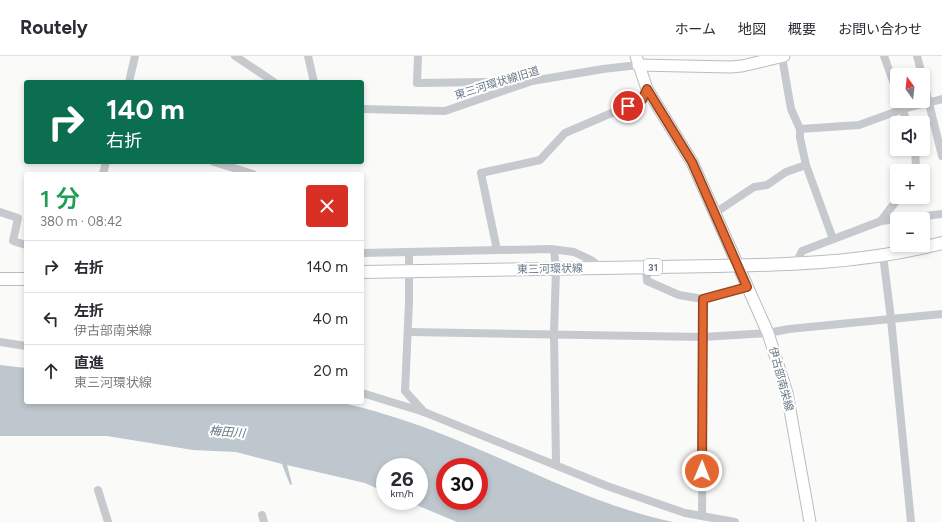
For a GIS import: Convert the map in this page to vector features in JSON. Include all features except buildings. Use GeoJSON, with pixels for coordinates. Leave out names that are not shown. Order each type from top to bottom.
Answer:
{"type":"FeatureCollection","features":[{"type":"Feature","properties":{"kind":"main road"},"geometry":{"type":"LineString","coordinates":[[739,266],[692,162],[647,89],[637,61],[730,67],[742,66],[783,56]]}},
{"type":"Feature","properties":{"kind":"main road","name":"東三河環状線"},"geometry":{"type":"LineString","coordinates":[[364,272],[739,266],[845,261],[942,243]]}},
{"type":"Feature","properties":{"kind":"main road","name":"伊古部南栄線"},"geometry":{"type":"LineString","coordinates":[[739,266],[768,333],[787,393],[810,522]]}},
{"type":"Feature","properties":{"kind":"main road"},"geometry":{"type":"LineString","coordinates":[[0,280],[24,279]]}},
{"type":"Feature","properties":{"kind":"street"},"geometry":{"type":"LineString","coordinates":[[129,80],[136,56]]}},
{"type":"Feature","properties":{"kind":"street"},"geometry":{"type":"LineString","coordinates":[[235,56],[271,80]]}},
{"type":"Feature","properties":{"kind":"street"},"geometry":{"type":"LineString","coordinates":[[308,56],[314,80]]}},
{"type":"Feature","properties":{"kind":"street"},"geometry":{"type":"LineString","coordinates":[[418,56],[417,82],[489,82],[498,92]]}},
{"type":"Feature","properties":{"kind":"street"},"geometry":{"type":"LineString","coordinates":[[783,56],[791,109],[800,129],[800,138],[806,165],[833,239]]}},
{"type":"Feature","properties":{"kind":"street"},"geometry":{"type":"LineString","coordinates":[[884,56],[890,73]]}},
{"type":"Feature","properties":{"kind":"street"},"geometry":{"type":"LineString","coordinates":[[917,56],[920,68]]}},
{"type":"Feature","properties":{"kind":"street","name":"東三河環状線旧道"},"geometry":{"type":"LineString","coordinates":[[364,109],[445,111],[532,81],[603,69],[637,61]]}},
{"type":"Feature","properties":{"kind":"street"},"geometry":{"type":"LineString","coordinates":[[497,250],[481,173],[540,160],[565,133],[642,100],[647,89]]}},
{"type":"Feature","properties":{"kind":"street"},"geometry":{"type":"LineString","coordinates":[[930,102],[942,99]]}},
{"type":"Feature","properties":{"kind":"street"},"geometry":{"type":"LineString","coordinates":[[930,106],[942,156]]}},
{"type":"Feature","properties":{"kind":"street"},"geometry":{"type":"LineString","coordinates":[[800,129],[859,125],[896,108]]}},
{"type":"Feature","properties":{"kind":"street"},"geometry":{"type":"LineString","coordinates":[[220,164],[246,172]]}},
{"type":"Feature","properties":{"kind":"street"},"geometry":{"type":"LineString","coordinates":[[715,213],[754,187],[767,185],[786,172],[806,165]]}},
{"type":"Feature","properties":{"kind":"street"},"geometry":{"type":"LineString","coordinates":[[881,220],[894,204]]}},
{"type":"Feature","properties":{"kind":"street"},"geometry":{"type":"LineString","coordinates":[[0,212],[18,218],[13,241],[24,244]]}},
{"type":"Feature","properties":{"kind":"street"},"geometry":{"type":"LineString","coordinates":[[796,263],[802,251],[881,220],[942,214]]}},
{"type":"Feature","properties":{"kind":"street"},"geometry":{"type":"LineString","coordinates":[[554,250],[556,269],[554,334],[556,462],[554,464]]}},
{"type":"Feature","properties":{"kind":"street"},"geometry":{"type":"LineString","coordinates":[[364,253],[554,250],[574,252],[590,260],[601,268]]}},
{"type":"Feature","properties":{"kind":"street"},"geometry":{"type":"LineString","coordinates":[[409,252],[406,391],[424,412]]}},
{"type":"Feature","properties":{"kind":"street"},"geometry":{"type":"LineString","coordinates":[[883,255],[891,319],[911,522]]}},
{"type":"Feature","properties":{"kind":"street"},"geometry":{"type":"LineString","coordinates":[[646,267],[648,281],[679,295],[703,299],[747,287]]}},
{"type":"Feature","properties":{"kind":"street"},"geometry":{"type":"LineString","coordinates":[[702,515],[703,299]]}},
{"type":"Feature","properties":{"kind":"street"},"geometry":{"type":"LineString","coordinates":[[408,332],[703,337],[768,333],[789,329],[942,314]]}},
{"type":"Feature","properties":{"kind":"street"},"geometry":{"type":"LineString","coordinates":[[0,342],[24,346]]}},
{"type":"Feature","properties":{"kind":"street"},"geometry":{"type":"LineString","coordinates":[[364,394],[424,412],[607,486],[684,512],[735,522]]}},
{"type":"Feature","properties":{"kind":"street"},"geometry":{"type":"LineString","coordinates":[[98,490],[108,522]]}},
{"type":"Feature","properties":{"kind":"water","name":"梅田川"},"geometry":{"type":"Polygon","coordinates":[[[0,365],[24,368],[24,404],[346,404],[398,418],[464,443],[581,493],[642,514],[673,522],[457,522],[428,510],[428,458],[376,458],[376,488],[365,483],[287,465],[292,484],[290,485],[282,464],[236,452],[193,450],[107,436],[0,436],[0,365]]]}},
{"type":"Feature","properties":{"kind":"route"},"geometry":{"type":"LineString","coordinates":[[628,106],[642,100],[647,89],[692,162],[747,287],[703,299],[704,412],[702,471]]}}]}
